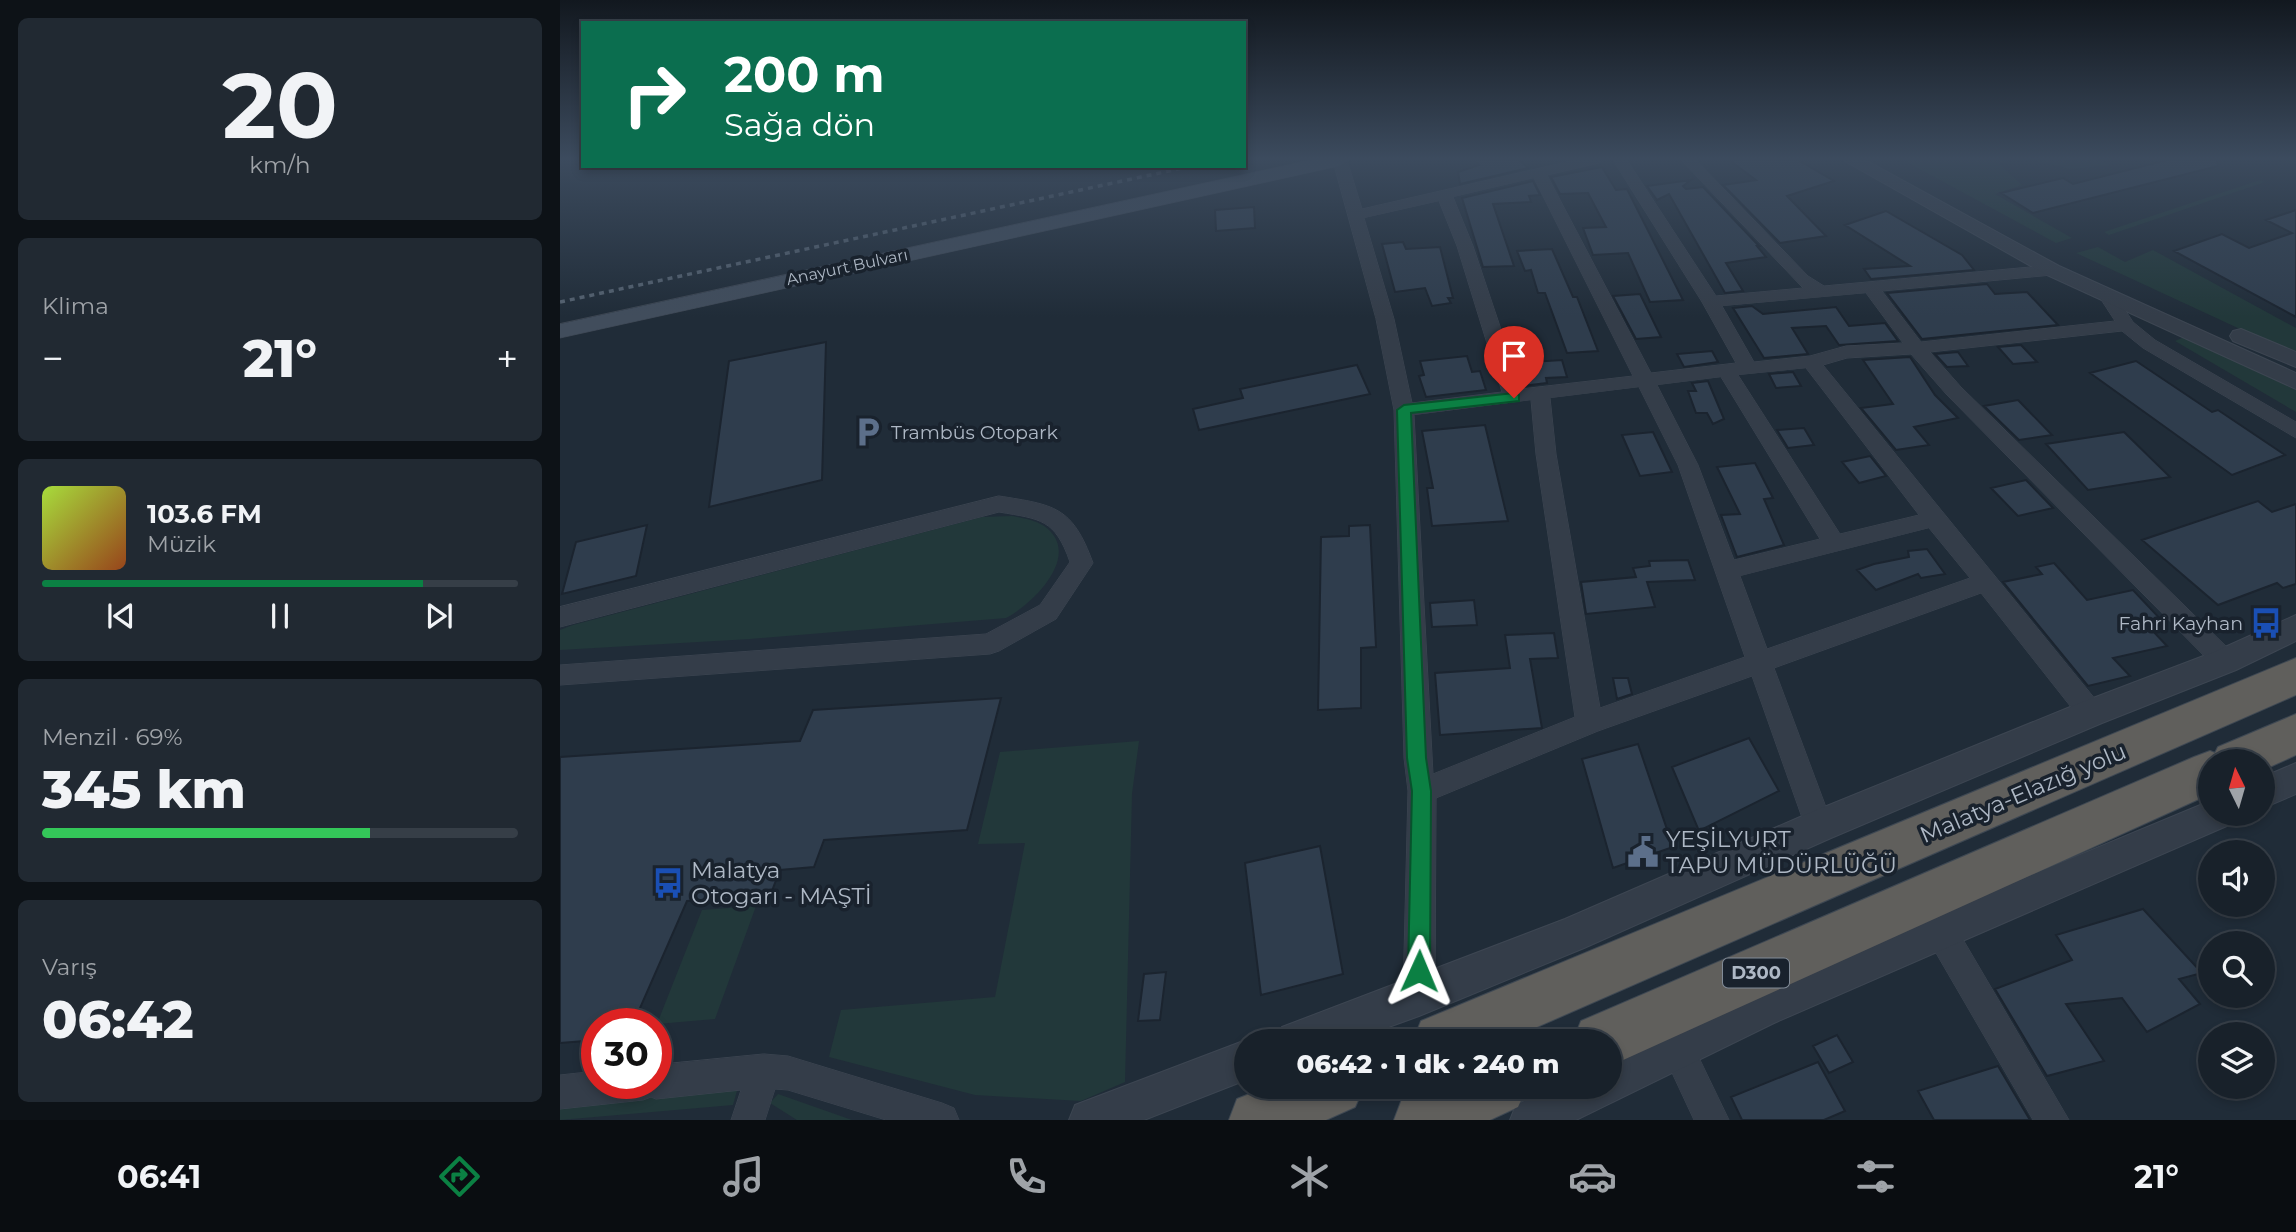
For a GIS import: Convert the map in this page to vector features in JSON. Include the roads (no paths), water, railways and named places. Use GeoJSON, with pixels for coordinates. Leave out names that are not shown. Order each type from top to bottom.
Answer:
{"type":"FeatureCollection","features":[{"type":"Feature","properties":{"kind":"highway","name":"Malatya-Elazığ yolu"},"geometry":{"type":"LineString","coordinates":[[1469,1029],[2296,676]]}},
{"type":"Feature","properties":{"kind":"highway"},"geometry":{"type":"LineString","coordinates":[[2262,749],[2296,734]]}},
{"type":"Feature","properties":{"kind":"highway","name":"D300"},"geometry":{"type":"LineString","coordinates":[[1622,1033],[1926,917],[2198,778]]}},
{"type":"Feature","properties":{"kind":"highway"},"geometry":{"type":"LineString","coordinates":[[1258,1120],[1307,1099]]}},
{"type":"Feature","properties":{"kind":"highway"},"geometry":{"type":"LineString","coordinates":[[1423,1120],[1471,1099]]}},
{"type":"Feature","properties":{"kind":"main road","name":"Anayurt Bulvarı"},"geometry":{"type":"LineString","coordinates":[[560,320],[1056,212]]}},
{"type":"Feature","properties":{"kind":"main road","name":"Anayurt Bulvarı"},"geometry":{"type":"LineString","coordinates":[[560,331],[1101,212]]}},
{"type":"Feature","properties":{"kind":"street"},"geometry":{"type":"LineString","coordinates":[[1368,212],[1357,215],[1385,319],[1404,410],[1416,744],[1422,791],[1419,996]]}},
{"type":"Feature","properties":{"kind":"street"},"geometry":{"type":"LineString","coordinates":[[1451,212],[1514,398]]}},
{"type":"Feature","properties":{"kind":"street"},"geometry":{"type":"LineString","coordinates":[[1559,212],[1688,465],[1819,826]]}},
{"type":"Feature","properties":{"kind":"street"},"geometry":{"type":"LineString","coordinates":[[1653,212],[1711,302],[1748,368]]}},
{"type":"Feature","properties":{"kind":"street"},"geometry":{"type":"LineString","coordinates":[[1738,212],[1802,279],[1821,292]]}},
{"type":"Feature","properties":{"kind":"street"},"geometry":{"type":"LineString","coordinates":[[1947,212],[2109,298],[2296,382]]}},
{"type":"Feature","properties":{"kind":"street"},"geometry":{"type":"LineString","coordinates":[[1975,212],[2196,317],[2296,360]]}},
{"type":"Feature","properties":{"kind":"street"},"geometry":{"type":"LineString","coordinates":[[1711,302],[2052,270]]}},
{"type":"Feature","properties":{"kind":"street"},"geometry":{"type":"LineString","coordinates":[[1871,288],[1916,348],[1954,391],[2225,661]]}},
{"type":"Feature","properties":{"kind":"street"},"geometry":{"type":"LineString","coordinates":[[2109,298],[2126,324],[2150,344],[2296,431]]}},
{"type":"Feature","properties":{"kind":"street"},"geometry":{"type":"LineString","coordinates":[[1404,410],[1646,379],[1811,362],[1846,352],[1916,348],[2126,324]]}},
{"type":"Feature","properties":{"kind":"street"},"geometry":{"type":"LineString","coordinates":[[1811,362],[2091,713]]}},
{"type":"Feature","properties":{"kind":"street"},"geometry":{"type":"LineString","coordinates":[[1726,370],[1835,545]]}},
{"type":"Feature","properties":{"kind":"street"},"geometry":{"type":"LineString","coordinates":[[1541,394],[1546,454],[1589,723]]}},
{"type":"Feature","properties":{"kind":"street"},"geometry":{"type":"LineString","coordinates":[[560,617],[999,504],[1049,513],[1073,533],[1082,563],[1048,612],[990,644],[560,675]]}},
{"type":"Feature","properties":{"kind":"street"},"geometry":{"type":"LineString","coordinates":[[1728,570],[1934,519]]}},
{"type":"Feature","properties":{"kind":"street"},"geometry":{"type":"LineString","coordinates":[[1422,791],[1589,723],[1985,582]]}},
{"type":"Feature","properties":{"kind":"street"},"geometry":{"type":"LineString","coordinates":[[1329,1029],[1571,935],[1819,826],[2091,713],[2225,661],[2296,627]]}},
{"type":"Feature","properties":{"kind":"street"},"geometry":{"type":"LineString","coordinates":[[2275,788],[2296,778]]}},
{"type":"Feature","properties":{"kind":"street"},"geometry":{"type":"LineString","coordinates":[[1622,1074],[1676,1046],[1841,974],[1926,917],[2136,850],[2198,822]]}},
{"type":"Feature","properties":{"kind":"street"},"geometry":{"type":"LineString","coordinates":[[1926,917],[2052,1120]]}},
{"type":"Feature","properties":{"kind":"street"},"geometry":{"type":"LineString","coordinates":[[1676,1046],[1712,1120]]}},
{"type":"Feature","properties":{"kind":"street"},"geometry":{"type":"LineString","coordinates":[[1090,1120],[1234,1065]]}},
{"type":"Feature","properties":{"kind":"street"},"geometry":{"type":"LineString","coordinates":[[672,1080],[764,1071],[788,1073],[942,1120]]}},
{"type":"Feature","properties":{"kind":"street"},"geometry":{"type":"LineString","coordinates":[[748,1120],[764,1071]]}},
{"type":"Feature","properties":{"kind":"street"},"geometry":{"type":"LineString","coordinates":[[560,1092],[581,1090]]}},
{"type":"Feature","properties":{"kind":"street"},"geometry":{"type":"LineString","coordinates":[[1531,1120],[1573,1099]]}},
{"type":"Feature","properties":{"kind":"railway"},"geometry":{"type":"LineString","coordinates":[[560,302],[977,212]]}},
{"type":"Feature","properties":{"kind":"place","name":"Trambüs Otopark"},"geometry":{"type":"Point","coordinates":[868,432]}},
{"type":"Feature","properties":{"kind":"place","name":"Fahri Kayhan"},"geometry":{"type":"Point","coordinates":[2266,623]}},
{"type":"Feature","properties":{"kind":"place","name":"YEŞİLYURT TAPU MÜDÜRLÜĞÜ"},"geometry":{"type":"Point","coordinates":[1643,852]}},
{"type":"Feature","properties":{"kind":"place","name":"Malatya Otogarı - MAŞTİ"},"geometry":{"type":"Point","coordinates":[668,883]}}]}
